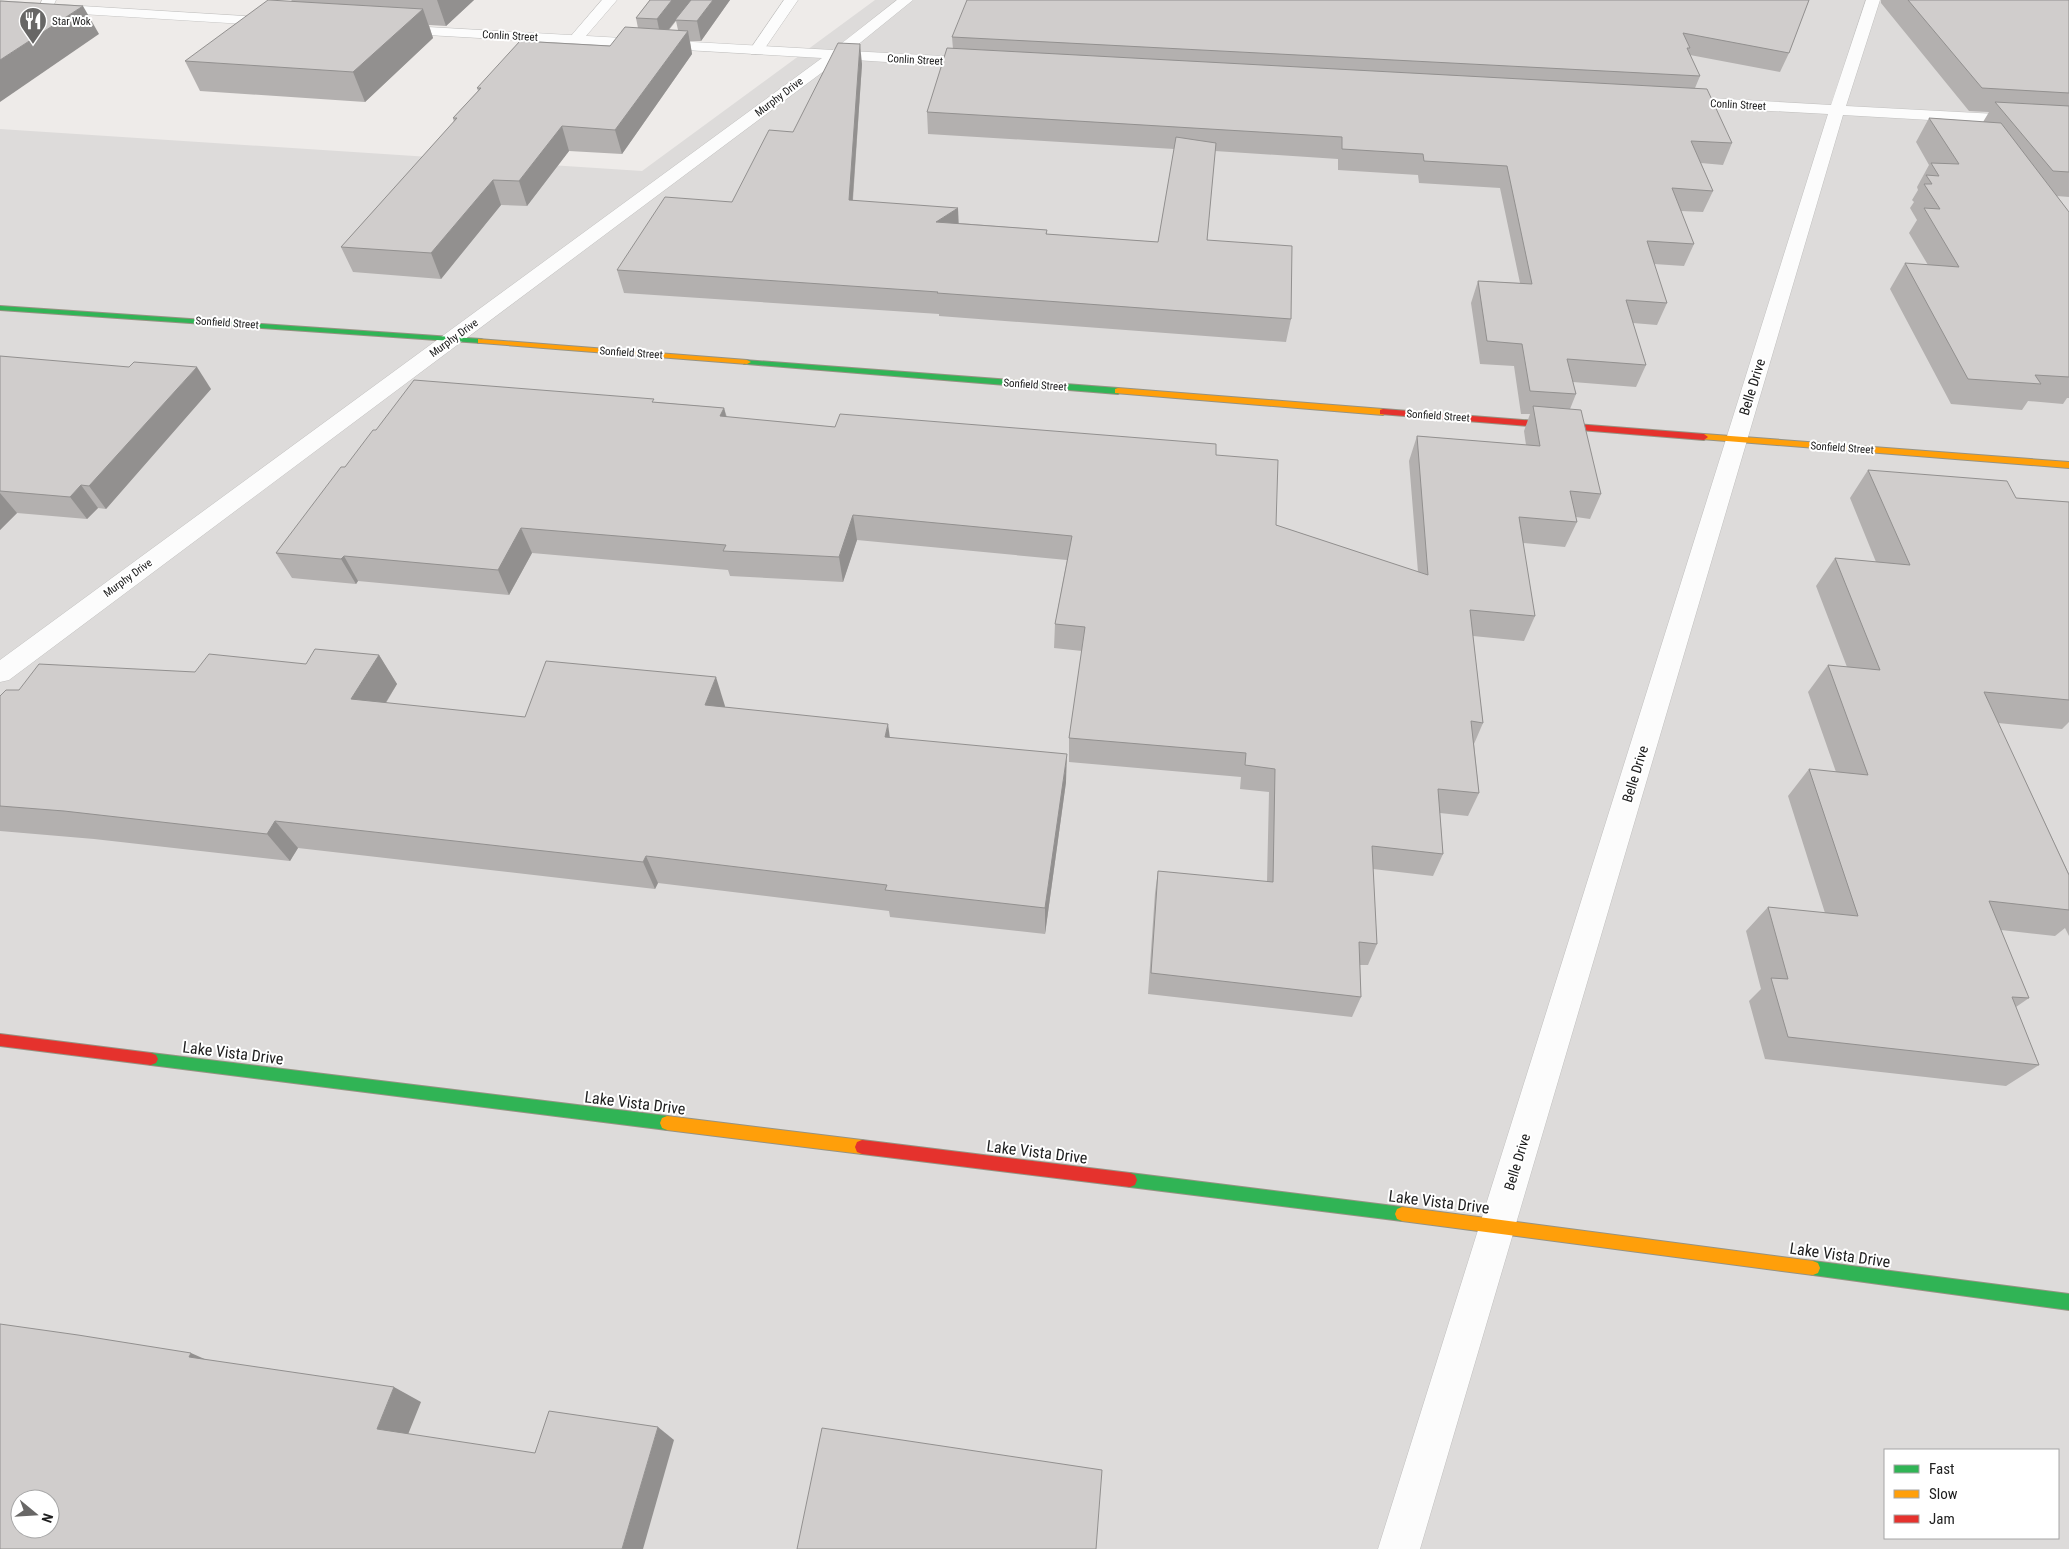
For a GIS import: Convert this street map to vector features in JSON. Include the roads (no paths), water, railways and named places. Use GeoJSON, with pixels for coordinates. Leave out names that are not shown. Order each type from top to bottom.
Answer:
{"type":"FeatureCollection","features":[{"type":"Feature","properties":{"kind":"street"},"geometry":{"type":"LineString","coordinates":[[575,40],[610,0]]}},
{"type":"Feature","properties":{"kind":"street"},"geometry":{"type":"LineString","coordinates":[[756,51],[791,0]]}},
{"type":"Feature","properties":{"kind":"street","name":"Murphy Drive"},"geometry":{"type":"LineString","coordinates":[[0,673],[835,56],[906,0]]}},
{"type":"Feature","properties":{"kind":"street","name":"Belle Drive"},"geometry":{"type":"LineString","coordinates":[[1399,1549],[1736,440],[1837,110],[1873,0]]}},
{"type":"Feature","properties":{"kind":"street"},"geometry":{"type":"LineString","coordinates":[[0,5],[25,7],[48,4],[287,21]]}},
{"type":"Feature","properties":{"kind":"street"},"geometry":{"type":"LineString","coordinates":[[0,18],[25,7]]}},
{"type":"Feature","properties":{"kind":"street","name":"Conlin Street"},"geometry":{"type":"LineString","coordinates":[[379,28],[994,64]]}},
{"type":"Feature","properties":{"kind":"street"},"geometry":{"type":"LineString","coordinates":[[666,45],[678,30]]}},
{"type":"Feature","properties":{"kind":"street","name":"Conlin Street"},"geometry":{"type":"LineString","coordinates":[[1658,100],[2069,123]]}},
{"type":"Feature","properties":{"kind":"street","name":"Sonfield Street"},"geometry":{"type":"LineString","coordinates":[[0,308],[452,339],[2069,465]]}},
{"type":"Feature","properties":{"kind":"street","name":"Lake Vista Drive"},"geometry":{"type":"LineString","coordinates":[[0,1040],[1497,1226],[2069,1302]]}},
{"type":"Feature","properties":{"kind":"place","name":"Star Wok"},"geometry":{"type":"Point","coordinates":[33,45]}}]}
